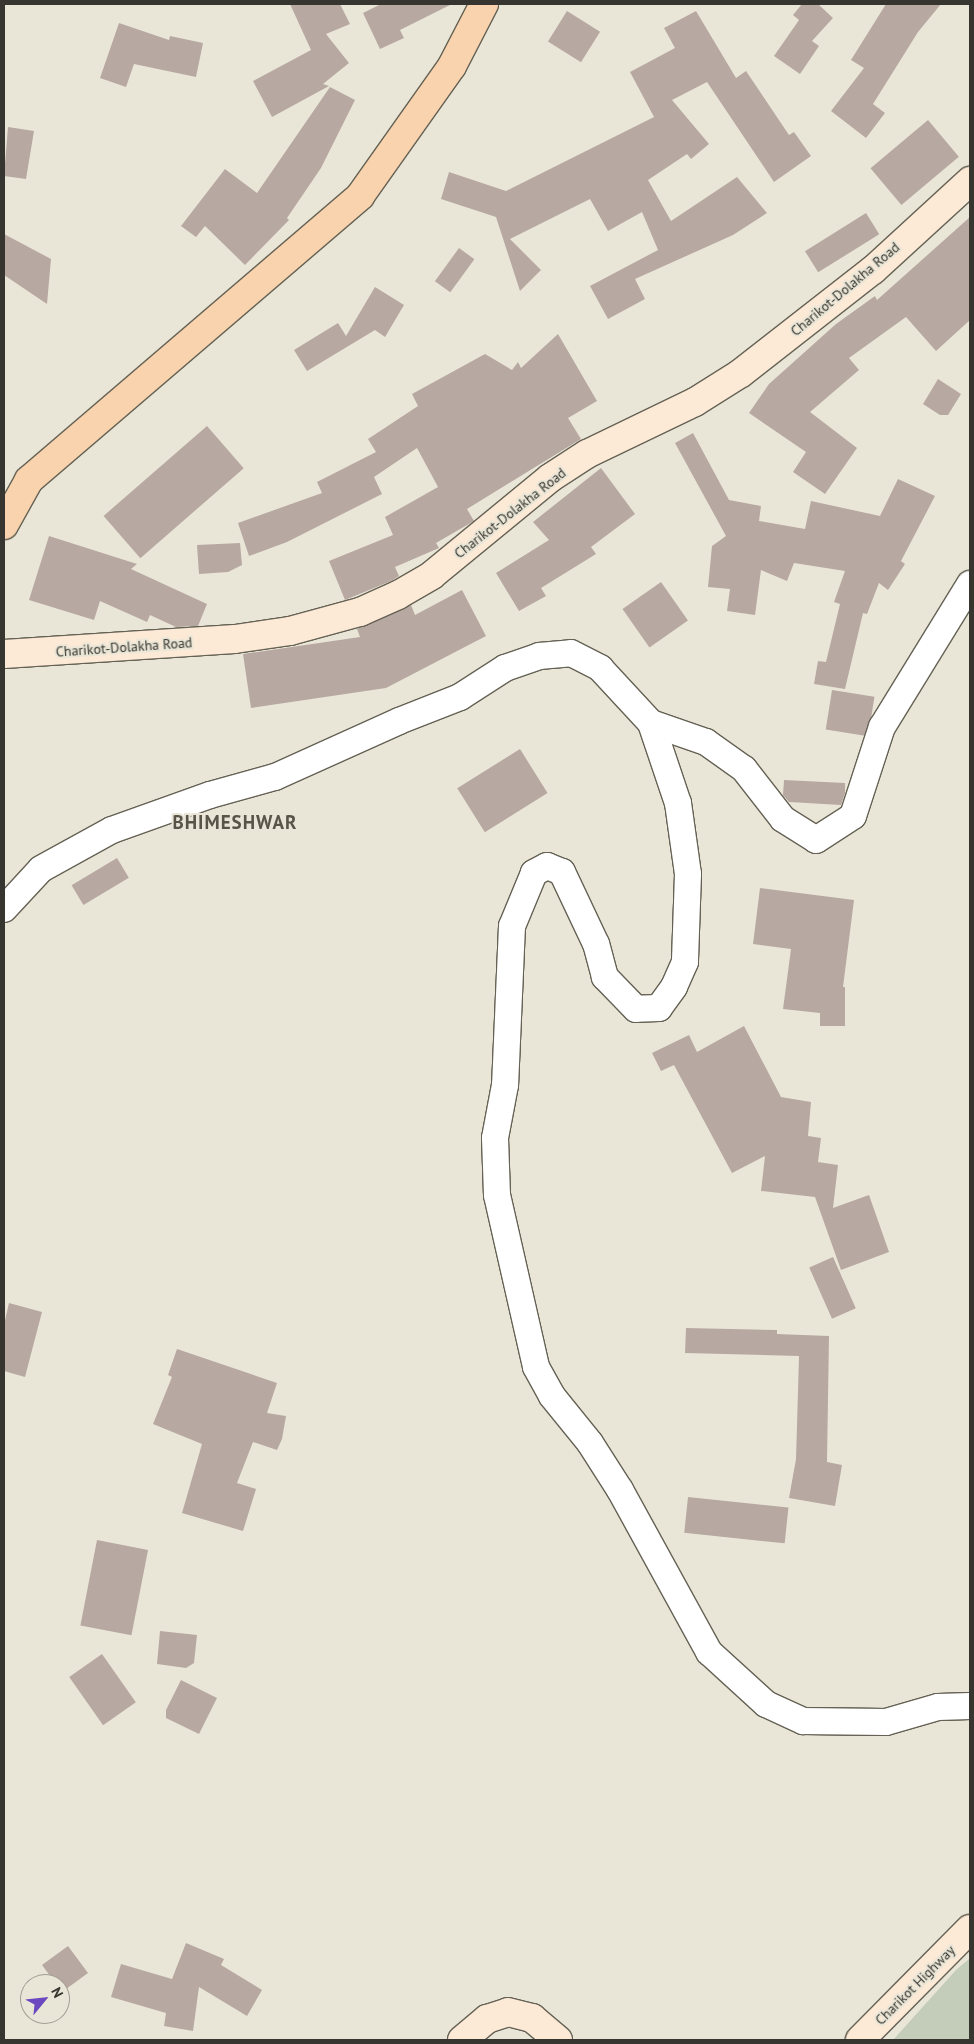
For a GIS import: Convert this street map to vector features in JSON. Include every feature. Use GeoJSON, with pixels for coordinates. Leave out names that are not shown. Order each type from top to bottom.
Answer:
{"type":"FeatureCollection","features":[{"type":"Feature","properties":{"kind":"main road"},"geometry":{"type":"LineString","coordinates":[[4,525],[29,480],[360,196],[452,66],[484,4]]}},
{"type":"Feature","properties":{"kind":"main road","name":"Charikot-Dolakha Road"},"geometry":{"type":"LineString","coordinates":[[4,654],[253,636],[290,630],[360,612],[398,595],[432,575],[572,464],[695,402],[741,373],[873,270],[970,181]]}},
{"type":"Feature","properties":{"kind":"main road","name":"Charikot Highway"},"geometry":{"type":"LineString","coordinates":[[860,2040],[970,1928]]}},
{"type":"Feature","properties":{"kind":"main road"},"geometry":{"type":"LineString","coordinates":[[462,2040],[487,2020],[508,2012],[532,2018],[558,2040]]}},
{"type":"Feature","properties":{"kind":"street"},"geometry":{"type":"LineString","coordinates":[[651,724],[706,742],[736,764],[783,819],[816,840],[853,816],[882,727],[970,584]]}},
{"type":"Feature","properties":{"kind":"street"},"geometry":{"type":"LineString","coordinates":[[4,909],[41,869],[112,830],[210,795],[275,777],[399,721],[460,697],[506,668],[539,656],[571,653],[600,668],[651,724],[678,804],[688,874],[685,962],[674,987],[659,1008],[636,1009],[606,977],[596,944],[562,872],[547,866],[534,873],[512,926],[505,1085],[495,1138],[497,1195],[536,1367],[552,1396],[590,1443],[620,1490],[709,1652],[766,1704],[803,1721],[886,1722],[938,1707],[970,1706]]}},
{"type":"Feature","properties":{"kind":"green space"},"geometry":{"type":"Polygon","coordinates":[[[970,1958],[970,2040],[893,2040],[956,1970],[970,1958]]]}},
{"type":"Feature","properties":{"kind":"building"},"geometry":{"type":"Polygon","coordinates":[[[290,4],[340,4],[350,24],[326,34],[349,63],[323,84],[329,86],[272,117],[253,81],[311,50],[290,4]]]}},
{"type":"Feature","properties":{"kind":"building"},"geometry":{"type":"Polygon","coordinates":[[[381,4],[452,4],[400,30],[404,38],[380,49],[363,13],[381,4]]]}},
{"type":"Feature","properties":{"kind":"building"},"geometry":{"type":"Polygon","coordinates":[[[802,4],[818,4],[833,18],[812,41],[819,46],[800,74],[774,56],[799,20],[793,15],[802,4]]]}},
{"type":"Feature","properties":{"kind":"building"},"geometry":{"type":"Polygon","coordinates":[[[886,4],[941,4],[918,32],[873,104],[885,113],[866,138],[831,111],[864,68],[851,60],[886,4]]]}},
{"type":"Feature","properties":{"kind":"building"},"geometry":{"type":"Polygon","coordinates":[[[567,11],[600,32],[581,62],[548,42],[567,11]]]}},
{"type":"Feature","properties":{"kind":"building"},"geometry":{"type":"Polygon","coordinates":[[[696,11],[736,78],[746,71],[789,135],[794,132],[811,156],[774,182],[707,82],[672,100],[709,144],[691,159],[687,154],[648,180],[671,221],[737,177],[767,213],[733,235],[635,279],[645,299],[608,319],[590,286],[658,250],[642,212],[608,231],[590,199],[510,239],[541,270],[520,291],[496,217],[441,199],[449,172],[506,191],[654,117],[630,72],[675,48],[664,28],[696,11]]]}},
{"type":"Feature","properties":{"kind":"building"},"geometry":{"type":"Polygon","coordinates":[[[119,23],[169,40],[170,36],[203,43],[196,77],[134,64],[126,87],[100,78],[119,23]]]}},
{"type":"Feature","properties":{"kind":"building"},"geometry":{"type":"Polygon","coordinates":[[[330,87],[355,100],[321,168],[287,218],[289,220],[245,265],[205,226],[196,237],[181,226],[225,169],[257,193],[330,87]]]}},
{"type":"Feature","properties":{"kind":"building"},"geometry":{"type":"Polygon","coordinates":[[[928,120],[959,157],[901,205],[871,168],[928,120]]]}},
{"type":"Feature","properties":{"kind":"building"},"geometry":{"type":"Polygon","coordinates":[[[8,127],[34,131],[26,179],[4,176],[8,127]]]}},
{"type":"Feature","properties":{"kind":"building"},"geometry":{"type":"Polygon","coordinates":[[[866,213],[879,234],[818,272],[805,251],[866,213]]]}},
{"type":"Feature","properties":{"kind":"building"},"geometry":{"type":"Polygon","coordinates":[[[970,217],[970,320],[936,351],[906,317],[849,358],[859,370],[810,412],[857,448],[825,494],[793,472],[806,452],[749,413],[769,384],[836,324],[875,296],[877,300],[970,217]]]}},
{"type":"Feature","properties":{"kind":"building"},"geometry":{"type":"Polygon","coordinates":[[[4,234],[51,259],[47,304],[4,275],[4,234]]]}},
{"type":"Feature","properties":{"kind":"building"},"geometry":{"type":"Polygon","coordinates":[[[459,248],[474,259],[450,292],[435,281],[459,248]]]}},
{"type":"Feature","properties":{"kind":"building"},"geometry":{"type":"Polygon","coordinates":[[[375,287],[404,305],[385,337],[375,330],[307,371],[294,350],[338,323],[346,336],[375,287]]]}},
{"type":"Feature","properties":{"kind":"building"},"geometry":{"type":"Polygon","coordinates":[[[558,334],[597,401],[568,418],[581,439],[467,509],[474,521],[436,543],[439,548],[395,567],[399,576],[391,581],[345,600],[329,561],[393,535],[385,517],[438,487],[417,448],[374,477],[382,494],[287,542],[249,556],[238,523],[322,493],[317,482],[376,452],[368,439],[418,406],[412,394],[485,354],[512,370],[518,362],[521,368],[558,334]]]}},
{"type":"Feature","properties":{"kind":"building"},"geometry":{"type":"Polygon","coordinates":[[[938,379],[961,394],[948,415],[940,415],[923,404],[938,379]]]}},
{"type":"Feature","properties":{"kind":"building"},"geometry":{"type":"Polygon","coordinates":[[[207,426],[244,468],[140,558],[104,516],[207,426]]]}},
{"type":"Feature","properties":{"kind":"building"},"geometry":{"type":"Polygon","coordinates":[[[693,433],[729,500],[761,506],[759,521],[805,529],[811,501],[880,516],[898,479],[935,496],[901,561],[905,564],[888,590],[879,583],[867,614],[863,613],[845,689],[814,684],[818,661],[826,662],[840,604],[834,602],[845,571],[794,563],[787,581],[761,570],[755,615],[727,611],[730,589],[708,587],[712,546],[726,536],[675,443],[693,433]]]}},
{"type":"Feature","properties":{"kind":"building"},"geometry":{"type":"Polygon","coordinates":[[[601,468],[635,514],[591,547],[596,554],[541,588],[546,596],[519,611],[496,573],[549,540],[533,522],[601,468]]]}},
{"type":"Feature","properties":{"kind":"building"},"geometry":{"type":"Polygon","coordinates":[[[49,536],[137,564],[131,569],[207,604],[198,626],[176,627],[150,615],[147,622],[100,601],[94,620],[29,600],[49,536]]]}},
{"type":"Feature","properties":{"kind":"building"},"geometry":{"type":"Polygon","coordinates":[[[240,543],[242,565],[228,572],[199,574],[197,545],[240,543]]]}},
{"type":"Feature","properties":{"kind":"building"},"geometry":{"type":"Polygon","coordinates":[[[661,582],[688,621],[649,647],[622,609],[661,582]]]}},
{"type":"Feature","properties":{"kind":"building"},"geometry":{"type":"Polygon","coordinates":[[[462,590],[486,636],[386,688],[251,708],[243,654],[360,637],[357,629],[411,605],[415,615],[462,590]]]}},
{"type":"Feature","properties":{"kind":"building"},"geometry":{"type":"Polygon","coordinates":[[[832,690],[874,697],[868,736],[826,730],[832,690]]]}},
{"type":"Feature","properties":{"kind":"building"},"geometry":{"type":"Polygon","coordinates":[[[520,749],[548,793],[485,832],[457,788],[520,749]]]}},
{"type":"Feature","properties":{"kind":"building"},"geometry":{"type":"Polygon","coordinates":[[[784,780],[845,783],[845,793],[841,805],[789,802],[783,795],[784,780]]]}},
{"type":"Feature","properties":{"kind":"building"},"geometry":{"type":"Polygon","coordinates":[[[117,858],[129,878],[83,905],[72,885],[117,858]]]}},
{"type":"Feature","properties":{"kind":"building"},"geometry":{"type":"Polygon","coordinates":[[[760,888],[854,900],[843,987],[845,987],[845,1026],[820,1026],[820,1013],[783,1009],[791,949],[753,944],[760,888]]]}},
{"type":"Feature","properties":{"kind":"building"},"geometry":{"type":"Polygon","coordinates":[[[744,1026],[781,1097],[811,1102],[808,1136],[821,1138],[818,1162],[838,1165],[833,1208],[869,1195],[889,1252],[841,1270],[815,1197],[761,1191],[765,1156],[732,1173],[674,1065],[661,1071],[652,1053],[689,1035],[697,1052],[744,1026]]]}},
{"type":"Feature","properties":{"kind":"building"},"geometry":{"type":"Polygon","coordinates":[[[833,1257],[856,1308],[832,1319],[809,1268],[833,1257]]]}},
{"type":"Feature","properties":{"kind":"building"},"geometry":{"type":"Polygon","coordinates":[[[9,1303],[42,1312],[25,1377],[4,1371],[4,1325],[9,1303]]]}},
{"type":"Feature","properties":{"kind":"building"},"geometry":{"type":"Polygon","coordinates":[[[686,1328],[777,1330],[777,1334],[829,1336],[827,1462],[842,1465],[835,1506],[789,1498],[796,1459],[799,1356],[685,1353],[686,1328]]]}},
{"type":"Feature","properties":{"kind":"building"},"geometry":{"type":"Polygon","coordinates":[[[177,1349],[277,1383],[267,1413],[286,1416],[282,1439],[277,1450],[253,1442],[237,1483],[256,1489],[243,1531],[182,1513],[202,1444],[153,1424],[172,1377],[168,1375],[177,1349]]]}},
{"type":"Feature","properties":{"kind":"building"},"geometry":{"type":"Polygon","coordinates":[[[688,1497],[788,1508],[785,1543],[684,1533],[688,1497]]]}},
{"type":"Feature","properties":{"kind":"building"},"geometry":{"type":"Polygon","coordinates":[[[97,1540],[148,1550],[131,1635],[80,1625],[97,1540]]]}},
{"type":"Feature","properties":{"kind":"building"},"geometry":{"type":"Polygon","coordinates":[[[160,1631],[197,1635],[194,1663],[186,1668],[157,1664],[160,1631]]]}},
{"type":"Feature","properties":{"kind":"building"},"geometry":{"type":"Polygon","coordinates":[[[102,1654],[136,1702],[103,1725],[69,1677],[102,1654]]]}},
{"type":"Feature","properties":{"kind":"building"},"geometry":{"type":"Polygon","coordinates":[[[181,1680],[217,1698],[199,1734],[166,1718],[166,1710],[181,1680]]]}},
{"type":"Feature","properties":{"kind":"building"},"geometry":{"type":"Polygon","coordinates":[[[186,1943],[224,1959],[221,1965],[262,1990],[247,2016],[199,1987],[193,2031],[164,2026],[166,2013],[111,1997],[121,1964],[172,1979],[186,1943]]]}},
{"type":"Feature","properties":{"kind":"building"},"geometry":{"type":"Polygon","coordinates":[[[68,1946],[88,1973],[70,1986],[70,1974],[49,1974],[42,1965],[68,1946]]]}},
{"type":"Feature","properties":{"kind":"district","name":"BHIMESHWAR"},"geometry":{"type":"Point","coordinates":[235,823]}}]}
